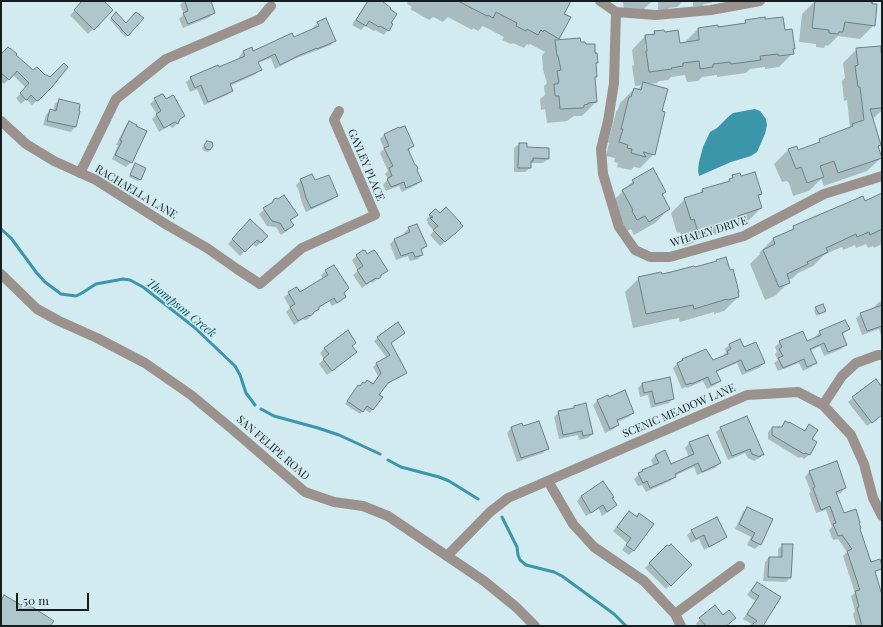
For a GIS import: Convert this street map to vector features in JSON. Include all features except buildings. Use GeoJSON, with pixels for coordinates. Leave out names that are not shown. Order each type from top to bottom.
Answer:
{"type":"FeatureCollection","features":[{"type":"Feature","properties":{"kind":"street"},"geometry":{"type":"LineString","coordinates":[[600,1],[616,12],[656,15],[712,10],[760,1]]}},
{"type":"Feature","properties":{"kind":"street"},"geometry":{"type":"LineString","coordinates":[[80,173],[116,99],[166,59],[260,19],[272,6]]}},
{"type":"Feature","properties":{"kind":"street","name":"WHALEY DRIVE"},"geometry":{"type":"LineString","coordinates":[[616,12],[614,83],[608,121],[601,149],[603,174],[620,227],[635,250],[650,257],[670,257],[744,236],[824,194],[882,176]]}},
{"type":"Feature","properties":{"kind":"street","name":"GAYLEY PLACE"},"geometry":{"type":"LineString","coordinates":[[260,284],[302,248],[375,215],[334,120],[339,111]]}},
{"type":"Feature","properties":{"kind":"street","name":"RACHAELLA LANE"},"geometry":{"type":"LineString","coordinates":[[1,121],[26,144],[54,162],[96,180],[167,225],[207,248],[260,284]]}},
{"type":"Feature","properties":{"kind":"street","name":"SAN FELIPE ROAD"},"geometry":{"type":"LineString","coordinates":[[1,274],[37,309],[145,363],[191,395],[305,492],[334,502],[363,506],[388,516],[484,581],[516,607],[535,626]]}},
{"type":"Feature","properties":{"kind":"street"},"geometry":{"type":"LineString","coordinates":[[823,405],[842,376],[856,363],[882,355]]}},
{"type":"Feature","properties":{"kind":"street","name":"SCENIC MEADOW LANE"},"geometry":{"type":"LineString","coordinates":[[447,556],[490,512],[508,498],[747,395],[798,392],[823,405],[851,435],[864,464],[873,498],[882,516]]}},
{"type":"Feature","properties":{"kind":"street"},"geometry":{"type":"LineString","coordinates":[[548,481],[573,524],[594,547],[644,581],[675,614],[680,626]]}},
{"type":"Feature","properties":{"kind":"street"},"geometry":{"type":"LineString","coordinates":[[675,614],[740,566]]}},
{"type":"Feature","properties":{"kind":"water"},"geometry":{"type":"Polygon","coordinates":[[[755,109],[760,111],[766,119],[767,125],[765,134],[757,152],[751,156],[731,162],[699,176],[699,162],[703,147],[710,132],[717,128],[733,113],[755,109]]]}},
{"type":"Feature","properties":{"kind":"waterway","name":"Thompson Creek"},"geometry":{"type":"LineString","coordinates":[[1,229],[11,238],[45,282],[61,294],[76,296],[96,284],[123,279],[130,280],[143,287],[194,327],[235,366],[240,375],[246,393],[255,405]]}},
{"type":"Feature","properties":{"kind":"waterway","name":"Thompson Creek"},"geometry":{"type":"LineString","coordinates":[[261,409],[274,416],[339,435],[380,454]]}},
{"type":"Feature","properties":{"kind":"waterway","name":"Thompson Creek"},"geometry":{"type":"LineString","coordinates":[[388,460],[401,467],[449,481],[478,499]]}},
{"type":"Feature","properties":{"kind":"waterway","name":"Thompson Creek"},"geometry":{"type":"LineString","coordinates":[[502,517],[517,547],[520,560],[526,565],[554,572],[562,576],[614,614],[626,626]]}}]}
